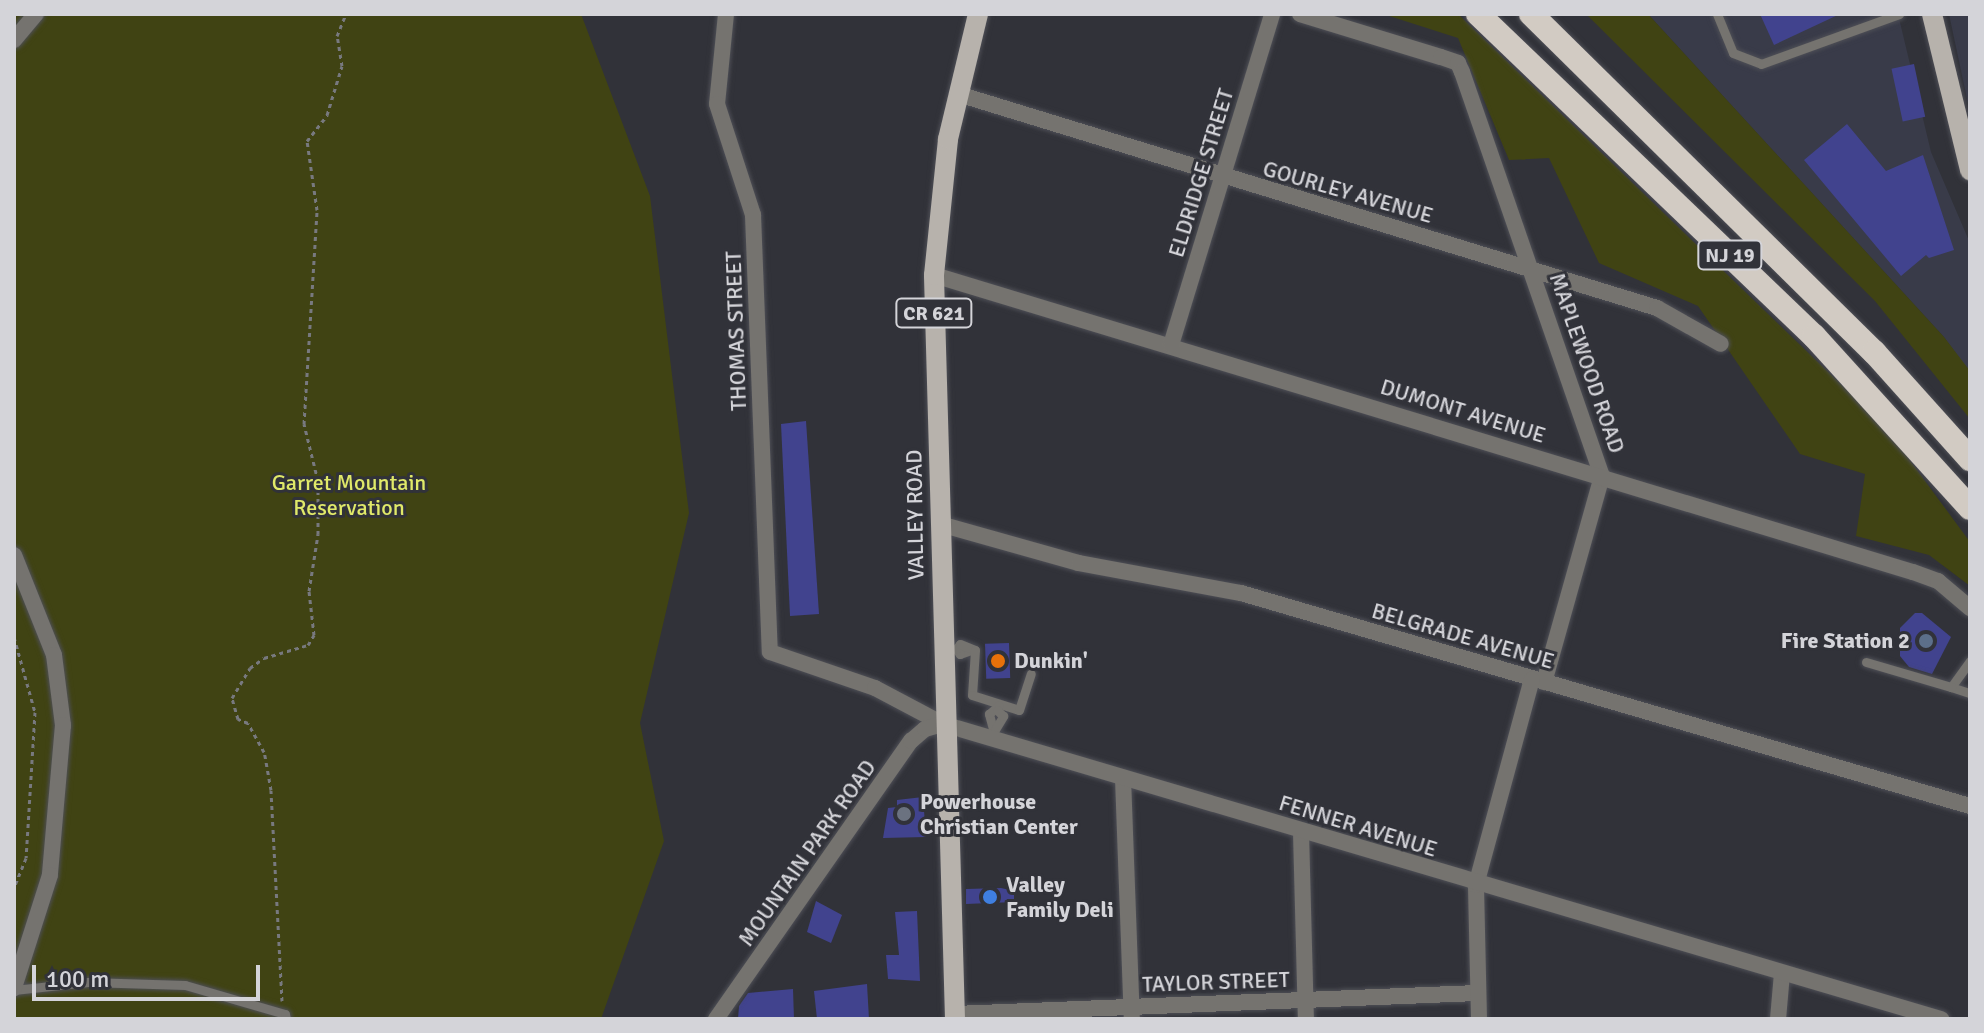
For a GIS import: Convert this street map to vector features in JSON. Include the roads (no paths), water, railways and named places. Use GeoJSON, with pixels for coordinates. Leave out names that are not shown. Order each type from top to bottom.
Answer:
{"type":"FeatureCollection","features":[{"type":"Feature","properties":{"kind":"highway","name":"NJ 19"},"geometry":{"type":"LineString","coordinates":[[1478,14],[1832,355],[1970,508]]}},
{"type":"Feature","properties":{"kind":"highway","name":"NJ 19"},"geometry":{"type":"LineString","coordinates":[[1531,14],[1874,352],[1970,459]]}},
{"type":"Feature","properties":{"kind":"main road","name":"VALLEY ROAD"},"geometry":{"type":"LineString","coordinates":[[955,1016],[943,724],[949,649],[940,524],[934,275],[948,139],[978,14]]}},
{"type":"Feature","properties":{"kind":"main road"},"geometry":{"type":"LineString","coordinates":[[1932,14],[1959,137],[1970,170]]}},
{"type":"Feature","properties":{"kind":"street"},"geometry":{"type":"LineString","coordinates":[[14,40],[36,14]]}},
{"type":"Feature","properties":{"kind":"street","name":"THOMAS STREET"},"geometry":{"type":"LineString","coordinates":[[726,14],[717,104],[753,215],[770,652]]}},
{"type":"Feature","properties":{"kind":"street","name":"ELDRIDGE STREET"},"geometry":{"type":"LineString","coordinates":[[1171,345],[1272,14]]}},
{"type":"Feature","properties":{"kind":"street","name":"MAPLEWOOD ROAD"},"geometry":{"type":"LineString","coordinates":[[1300,14],[1458,63],[1602,476],[1476,885],[1479,1019]]}},
{"type":"Feature","properties":{"kind":"street","name":"GOURLEY AVENUE"},"geometry":{"type":"LineString","coordinates":[[958,94],[1222,178],[1657,308],[1721,344]]}},
{"type":"Feature","properties":{"kind":"street","name":"DUMONT AVENUE"},"geometry":{"type":"LineString","coordinates":[[934,275],[1926,576],[1958,594],[1970,608]]}},
{"type":"Feature","properties":{"kind":"street","name":"BELGRADE AVENUE"},"geometry":{"type":"LineString","coordinates":[[940,524],[1079,563],[1241,593],[1970,806]]}},
{"type":"Feature","properties":{"kind":"street"},"geometry":{"type":"LineString","coordinates":[[14,555],[54,655],[63,725],[50,875],[14,989]]}},
{"type":"Feature","properties":{"kind":"street","name":"FENNER AVENUE"},"geometry":{"type":"LineString","coordinates":[[770,652],[875,688],[943,724],[992,734],[1123,778],[1476,885],[1941,1019]]}},
{"type":"Feature","properties":{"kind":"street","name":"MOUNTAIN PARK ROAD"},"geometry":{"type":"LineString","coordinates":[[716,1019],[911,741],[925,729],[943,724]]}},
{"type":"Feature","properties":{"kind":"street"},"geometry":{"type":"LineString","coordinates":[[1123,778],[1132,1013]]}},
{"type":"Feature","properties":{"kind":"street"},"geometry":{"type":"LineString","coordinates":[[1301,832],[1306,1019]]}},
{"type":"Feature","properties":{"kind":"street"},"geometry":{"type":"LineString","coordinates":[[1778,1019],[1782,973]]}},
{"type":"Feature","properties":{"kind":"street","name":"TAYLOR STREET"},"geometry":{"type":"LineString","coordinates":[[955,1016],[1132,1013],[1305,1000],[1478,993]]}},
{"type":"Feature","properties":{"kind":"lane"},"geometry":{"type":"LineString","coordinates":[[1717,14],[1733,53],[1761,64],[1899,14]]}},
{"type":"Feature","properties":{"kind":"lane"},"geometry":{"type":"LineString","coordinates":[[949,649],[960,644],[971,650],[972,695],[998,707],[1019,710],[1031,674]]}},
{"type":"Feature","properties":{"kind":"lane"},"geometry":{"type":"LineString","coordinates":[[1951,687],[1970,661]]}},
{"type":"Feature","properties":{"kind":"lane"},"geometry":{"type":"LineString","coordinates":[[1866,662],[1970,693]]}},
{"type":"Feature","properties":{"kind":"lane"},"geometry":{"type":"LineString","coordinates":[[992,734],[1003,716],[998,707]]}},
{"type":"Feature","properties":{"kind":"lane"},"geometry":{"type":"LineString","coordinates":[[14,989],[88,982],[185,985],[285,1014]]}},
{"type":"Feature","properties":{"kind":"place","name":"Fire Station 2"},"geometry":{"type":"Point","coordinates":[1926,641]}},
{"type":"Feature","properties":{"kind":"place","name":"Dunkin'"},"geometry":{"type":"Point","coordinates":[998,661]}},
{"type":"Feature","properties":{"kind":"place","name":"Powerhouse Christian Center"},"geometry":{"type":"Point","coordinates":[904,814]}},
{"type":"Feature","properties":{"kind":"place","name":"Valley Family Deli"},"geometry":{"type":"Point","coordinates":[990,897]}},
{"type":"Feature","properties":{"kind":"park label","name":"Garret Mountain Reservation"},"geometry":{"type":"Point","coordinates":[349,494]}}]}
